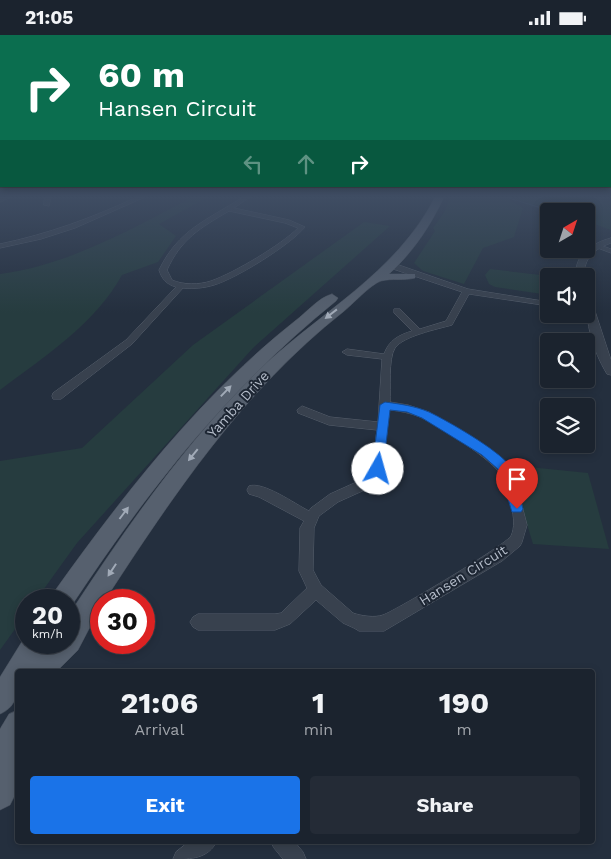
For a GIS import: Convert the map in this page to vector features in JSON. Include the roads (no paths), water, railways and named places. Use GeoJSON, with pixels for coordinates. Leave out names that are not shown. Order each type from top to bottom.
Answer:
{"type":"FeatureCollection","features":[{"type":"Feature","properties":{"kind":"main road","name":"Yamba Drive"},"geometry":{"type":"LineString","coordinates":[[70,589],[138,494],[202,417],[265,353],[303,320],[409,246],[418,235]]}},
{"type":"Feature","properties":{"kind":"main road"},"geometry":{"type":"LineString","coordinates":[[409,246],[403,261],[412,274]]}},
{"type":"Feature","properties":{"kind":"main road","name":"Yamba Drive"},"geometry":{"type":"LineString","coordinates":[[80,621],[164,492],[234,407],[296,343],[377,267]]}},
{"type":"Feature","properties":{"kind":"main road"},"geometry":{"type":"LineString","coordinates":[[377,267],[412,274]]}},
{"type":"Feature","properties":{"kind":"main road"},"geometry":{"type":"LineString","coordinates":[[18,669],[28,654]]}},
{"type":"Feature","properties":{"kind":"main road"},"geometry":{"type":"LineString","coordinates":[[45,669],[55,654]]}},
{"type":"Feature","properties":{"kind":"main road","name":"Yamba Drive"},"geometry":{"type":"LineString","coordinates":[[56,669],[63,654]]}},
{"type":"Feature","properties":{"kind":"main road"},"geometry":{"type":"LineString","coordinates":[[8,685],[15,674]]}},
{"type":"Feature","properties":{"kind":"main road"},"geometry":{"type":"LineString","coordinates":[[0,757],[15,729]]}},
{"type":"Feature","properties":{"kind":"main road"},"geometry":{"type":"LineString","coordinates":[[0,795],[15,762]]}},
{"type":"Feature","properties":{"kind":"street"},"geometry":{"type":"LineString","coordinates":[[0,246],[46,235]]}},
{"type":"Feature","properties":{"kind":"street"},"geometry":{"type":"LineString","coordinates":[[185,235],[181,238],[165,264],[163,276],[180,285],[200,286],[217,281],[293,235]]}},
{"type":"Feature","properties":{"kind":"street"},"geometry":{"type":"LineString","coordinates":[[582,268],[584,257],[597,246],[611,240]]}},
{"type":"Feature","properties":{"kind":"street"},"geometry":{"type":"LineString","coordinates":[[597,246],[611,251]]}},
{"type":"Feature","properties":{"kind":"street"},"geometry":{"type":"LineString","coordinates":[[377,267],[412,274],[469,291],[540,302]]}},
{"type":"Feature","properties":{"kind":"street"},"geometry":{"type":"LineString","coordinates":[[57,396],[129,342],[180,285]]}},
{"type":"Feature","properties":{"kind":"street"},"geometry":{"type":"LineString","coordinates":[[253,490],[262,492],[311,519],[315,512],[334,498],[364,485],[378,469],[385,405],[387,357],[396,341],[449,323],[469,291]]}},
{"type":"Feature","properties":{"kind":"street"},"geometry":{"type":"LineString","coordinates":[[397,311],[418,332]]}},
{"type":"Feature","properties":{"kind":"street"},"geometry":{"type":"LineString","coordinates":[[592,323],[602,354],[611,371]]}},
{"type":"Feature","properties":{"kind":"street"},"geometry":{"type":"LineString","coordinates":[[347,352],[387,357]]}},
{"type":"Feature","properties":{"kind":"street","name":"Hansen Circuit"},"geometry":{"type":"LineString","coordinates":[[311,519],[308,528],[306,571],[316,590],[348,618],[359,623],[384,623],[497,556],[515,542],[521,525],[508,475],[503,467],[486,452],[425,415],[408,409],[385,405]]}},
{"type":"Feature","properties":{"kind":"street"},"geometry":{"type":"LineString","coordinates":[[302,409],[329,421],[382,427]]}},
{"type":"Feature","properties":{"kind":"street"},"geometry":{"type":"LineString","coordinates":[[198,622],[280,621],[285,619],[316,590]]}},
{"type":"Feature","properties":{"kind":"street"},"geometry":{"type":"LineString","coordinates":[[183,859],[203,844]]}},
{"type":"Feature","properties":{"kind":"street"},"geometry":{"type":"LineString","coordinates":[[284,844],[296,859]]}}]}
